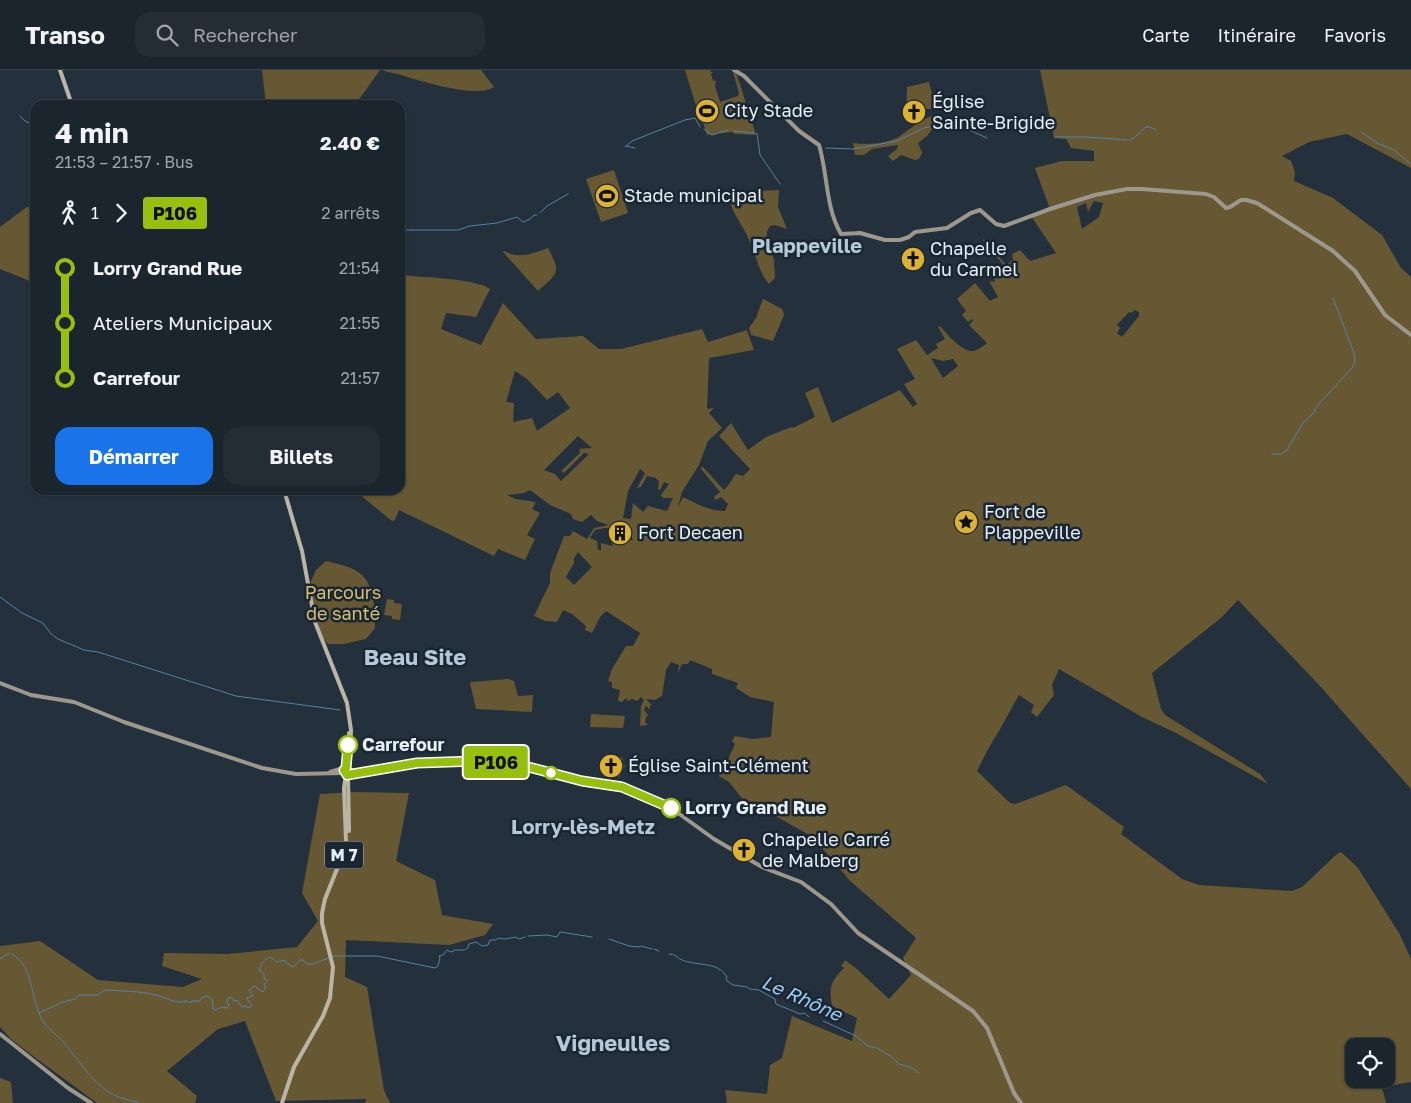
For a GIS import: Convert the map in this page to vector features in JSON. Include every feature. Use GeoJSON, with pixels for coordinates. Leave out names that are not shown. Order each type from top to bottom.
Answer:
{"type":"FeatureCollection","features":[{"type":"Feature","properties":{"kind":"main road"},"geometry":{"type":"LineString","coordinates":[[60,70],[70,100]]}},
{"type":"Feature","properties":{"kind":"main road","name":"M 7"},"geometry":{"type":"LineString","coordinates":[[282,1103],[294,1067],[328,1006],[332,989],[333,967],[322,923],[324,906],[344,856],[346,841],[344,788],[350,721],[343,691],[314,622],[302,551],[285,495]]}},
{"type":"Feature","properties":{"kind":"street"},"geometry":{"type":"LineString","coordinates":[[734,70],[744,76],[806,137],[819,145],[830,205],[841,234],[860,233],[885,240],[900,240],[909,237],[915,232],[946,228],[971,213],[980,210],[1000,226],[1012,224],[1095,195],[1127,189],[1170,190],[1206,194],[1228,208],[1241,200],[1246,200],[1257,203],[1333,251],[1355,271],[1385,315],[1411,335]]}},
{"type":"Feature","properties":{"kind":"street"},"geometry":{"type":"LineString","coordinates":[[0,683],[31,695],[74,702],[247,764],[281,772],[312,774],[340,769],[367,771],[417,763],[501,762],[520,764],[582,781],[625,788],[671,808],[714,839],[762,867],[801,882],[831,904],[858,933],[973,1010],[983,1021],[992,1038],[1014,1093],[1021,1103]]}},
{"type":"Feature","properties":{"kind":"street"},"geometry":{"type":"LineString","coordinates":[[347,771],[356,769],[367,771]]}},
{"type":"Feature","properties":{"kind":"street"},"geometry":{"type":"LineString","coordinates":[[0,1034],[68,1088],[91,1103]]}},
{"type":"Feature","properties":{"kind":"green space"},"geometry":{"type":"Polygon","coordinates":[[[262,70],[380,70],[359,100],[265,100],[262,70]]]}},
{"type":"Feature","properties":{"kind":"green space"},"geometry":{"type":"Polygon","coordinates":[[[383,70],[481,70],[494,87],[486,90],[462,90],[435,85],[383,70]]]}},
{"type":"Feature","properties":{"kind":"green space"},"geometry":{"type":"Polygon","coordinates":[[[685,70],[710,70],[713,72],[711,74],[713,81],[716,80],[715,86],[720,102],[738,96],[739,93],[733,72],[737,75],[756,135],[735,134],[732,132],[707,135],[685,70]]]}},
{"type":"Feature","properties":{"kind":"green space"},"geometry":{"type":"Polygon","coordinates":[[[1040,70],[1411,70],[1411,168],[1347,134],[1309,142],[1282,156],[1291,161],[1295,172],[1294,181],[1333,198],[1382,235],[1401,268],[1411,277],[1411,789],[1319,685],[1238,600],[1222,617],[1152,673],[1161,709],[1165,715],[1260,774],[1268,784],[1176,733],[1142,717],[1059,669],[1052,685],[1054,695],[1037,717],[1031,712],[1034,705],[1019,695],[977,771],[1010,803],[1015,804],[1066,785],[1124,827],[1121,834],[1182,879],[1199,885],[1292,891],[1302,887],[1341,852],[1358,868],[1399,933],[1411,959],[1411,1082],[1395,1085],[1395,1038],[1345,1038],[1345,1088],[1382,1088],[1386,1103],[727,1103],[725,1090],[767,1094],[770,1065],[782,1058],[792,1016],[852,1041],[857,1018],[832,1006],[832,985],[844,968],[841,966],[845,960],[889,999],[911,975],[903,958],[916,938],[850,881],[813,837],[770,813],[748,806],[729,782],[719,776],[719,765],[726,764],[735,744],[732,741],[735,736],[753,739],[771,737],[774,702],[750,697],[736,688],[738,683],[712,674],[712,669],[690,660],[688,664],[682,664],[678,673],[679,665],[671,662],[666,670],[662,696],[655,700],[646,699],[651,704],[649,710],[647,706],[644,710],[648,715],[645,722],[648,725],[640,726],[641,706],[644,700],[641,697],[637,701],[632,699],[628,701],[626,698],[622,702],[618,701],[620,690],[612,688],[612,682],[608,681],[612,669],[626,646],[633,646],[640,633],[606,611],[600,617],[592,633],[585,630],[586,626],[572,614],[563,610],[557,622],[545,621],[534,616],[550,583],[550,573],[564,536],[570,536],[573,531],[587,539],[594,528],[609,525],[597,521],[591,515],[582,522],[573,519],[571,514],[550,505],[530,490],[524,493],[507,495],[515,499],[536,502],[532,509],[540,513],[527,535],[535,539],[525,560],[498,549],[494,556],[399,510],[395,520],[392,521],[360,495],[405,495],[405,275],[461,281],[483,285],[490,289],[476,317],[446,313],[441,329],[481,345],[503,303],[536,339],[583,336],[599,349],[621,349],[702,329],[708,342],[747,330],[754,350],[709,358],[707,409],[714,408],[709,413],[722,428],[708,441],[699,465],[682,492],[678,507],[683,497],[698,505],[725,511],[728,504],[721,497],[716,500],[714,497],[720,492],[701,469],[702,466],[724,490],[736,474],[743,476],[750,469],[719,436],[731,423],[748,450],[766,437],[793,428],[815,417],[805,393],[818,387],[832,423],[900,390],[913,407],[917,404],[904,384],[915,379],[897,349],[916,340],[927,355],[938,348],[936,344],[945,339],[938,327],[940,326],[954,342],[968,350],[976,350],[987,343],[969,325],[973,321],[972,319],[968,322],[962,315],[966,311],[957,299],[975,283],[990,301],[998,297],[989,281],[995,282],[992,271],[1002,276],[1004,266],[984,239],[1006,265],[1013,260],[1012,254],[1020,250],[1030,261],[1056,253],[1031,216],[1050,209],[1035,168],[1062,161],[1094,161],[1094,151],[1071,148],[1066,139],[1054,138],[1040,70]],[[1094,201],[1088,212],[1086,203],[1077,207],[1082,229],[1099,217],[1103,203],[1094,201]],[[1135,310],[1131,313],[1129,312],[1117,325],[1120,328],[1117,333],[1122,337],[1139,316],[1139,312],[1135,310]],[[931,358],[943,378],[958,366],[953,359],[943,361],[931,358]],[[515,371],[506,402],[514,403],[513,422],[532,418],[537,431],[570,408],[558,392],[547,400],[527,379],[515,371]],[[578,436],[544,470],[555,474],[561,481],[589,454],[584,453],[564,473],[561,471],[580,453],[579,449],[592,448],[578,436]],[[640,469],[628,491],[623,518],[631,519],[633,503],[643,512],[648,506],[667,511],[673,498],[663,498],[661,495],[669,484],[664,482],[660,490],[658,489],[659,482],[656,478],[647,476],[641,487],[637,488],[645,473],[640,469]],[[605,528],[595,530],[590,538],[597,541],[598,550],[601,550],[601,543],[612,546],[613,540],[633,540],[627,530],[605,528]],[[578,552],[574,558],[574,563],[566,577],[574,585],[592,567],[578,552]]]}},
{"type":"Feature","properties":{"kind":"green space"},"geometry":{"type":"Polygon","coordinates":[[[929,82],[932,94],[931,109],[923,109],[922,117],[910,123],[906,119],[907,87],[929,82]]]}},
{"type":"Feature","properties":{"kind":"green space"},"geometry":{"type":"Polygon","coordinates":[[[934,115],[936,124],[927,136],[918,143],[922,153],[919,159],[915,160],[901,155],[893,161],[888,156],[897,149],[898,145],[872,149],[864,155],[855,155],[853,143],[871,144],[895,139],[934,115]]]}},
{"type":"Feature","properties":{"kind":"green space","name":"Stade municipal"},"geometry":{"type":"Polygon","coordinates":[[[614,170],[628,213],[601,222],[586,179],[614,170]]]}},
{"type":"Feature","properties":{"kind":"green space"},"geometry":{"type":"Polygon","coordinates":[[[779,190],[778,207],[787,229],[775,225],[770,226],[767,231],[774,260],[775,278],[769,284],[762,274],[746,234],[732,208],[729,196],[743,194],[745,204],[763,202],[759,191],[779,190]]]}},
{"type":"Feature","properties":{"kind":"green space"},"geometry":{"type":"Polygon","coordinates":[[[27,207],[30,207],[30,281],[0,269],[0,227],[27,207]]]}},
{"type":"Feature","properties":{"kind":"green space"},"geometry":{"type":"Polygon","coordinates":[[[548,248],[555,263],[556,272],[538,291],[503,252],[521,255],[532,254],[548,248]]]}},
{"type":"Feature","properties":{"kind":"green space"},"geometry":{"type":"Polygon","coordinates":[[[763,299],[782,309],[784,315],[773,341],[751,335],[749,328],[756,318],[763,299]]]}},
{"type":"Feature","properties":{"kind":"green space","name":"Parcours de santé"},"geometry":{"type":"Polygon","coordinates":[[[326,561],[354,569],[362,575],[370,586],[375,614],[375,628],[366,639],[344,644],[328,644],[321,635],[309,586],[316,570],[326,561]]]}},
{"type":"Feature","properties":{"kind":"green space"},"geometry":{"type":"Polygon","coordinates":[[[387,599],[394,600],[394,603],[402,604],[400,620],[384,615],[387,599]]]}},
{"type":"Feature","properties":{"kind":"green space"},"geometry":{"type":"Polygon","coordinates":[[[508,679],[514,681],[518,696],[533,695],[532,712],[476,709],[471,682],[508,679]]]}},
{"type":"Feature","properties":{"kind":"green space"},"geometry":{"type":"Polygon","coordinates":[[[591,714],[625,716],[623,728],[590,727],[591,714]]]}},
{"type":"Feature","properties":{"kind":"green space"},"geometry":{"type":"Polygon","coordinates":[[[606,753],[623,758],[622,761],[625,766],[619,777],[605,775],[606,753]]]}},
{"type":"Feature","properties":{"kind":"green space"},"geometry":{"type":"Polygon","coordinates":[[[353,792],[409,793],[396,861],[435,880],[442,915],[493,924],[485,935],[449,945],[346,940],[345,977],[367,987],[384,1090],[390,1103],[365,1103],[366,1099],[276,1101],[245,1021],[218,1029],[167,1071],[197,1096],[195,1103],[97,1103],[12,1040],[0,1027],[0,946],[40,941],[98,980],[183,987],[202,979],[162,966],[164,953],[228,954],[297,947],[318,921],[302,893],[320,794],[353,792]]]}},
{"type":"Feature","properties":{"kind":"green space"},"geometry":{"type":"Polygon","coordinates":[[[0,1078],[11,1082],[13,1103],[0,1103],[0,1078]]]}},
{"type":"Feature","properties":{"kind":"waterway"},"geometry":{"type":"LineString","coordinates":[[20,116],[30,124]]}},
{"type":"Feature","properties":{"kind":"waterway"},"geometry":{"type":"LineString","coordinates":[[626,146],[632,141],[685,120],[695,118],[700,127]]}},
{"type":"Feature","properties":{"kind":"waterway"},"geometry":{"type":"LineString","coordinates":[[826,148],[853,149],[897,141],[924,128],[941,124],[967,129],[987,138]]}},
{"type":"Feature","properties":{"kind":"waterway"},"geometry":{"type":"LineString","coordinates":[[1129,140],[1146,127],[1156,130]]}},
{"type":"Feature","properties":{"kind":"waterway"},"geometry":{"type":"LineString","coordinates":[[704,129],[712,135],[728,130]]}},
{"type":"Feature","properties":{"kind":"waterway"},"geometry":{"type":"LineString","coordinates":[[734,131],[754,133]]}},
{"type":"Feature","properties":{"kind":"waterway"},"geometry":{"type":"LineString","coordinates":[[1361,132],[1377,143],[1394,150],[1411,164]]}},
{"type":"Feature","properties":{"kind":"waterway"},"geometry":{"type":"LineString","coordinates":[[757,133],[760,155],[780,184]]}},
{"type":"Feature","properties":{"kind":"waterway"},"geometry":{"type":"LineString","coordinates":[[1055,137],[1127,140]]}},
{"type":"Feature","properties":{"kind":"waterway"},"geometry":{"type":"LineString","coordinates":[[625,147],[635,148]]}},
{"type":"Feature","properties":{"kind":"waterway"},"geometry":{"type":"LineString","coordinates":[[540,213],[547,206],[568,194]]}},
{"type":"Feature","properties":{"kind":"waterway"},"geometry":{"type":"LineString","coordinates":[[405,230],[458,230],[470,226],[497,223],[517,217],[523,222],[537,215]]}},
{"type":"Feature","properties":{"kind":"waterway"},"geometry":{"type":"LineString","coordinates":[[1272,454],[1281,454],[1287,450],[1303,423],[1314,413],[1316,407],[1352,368],[1355,362],[1354,353],[1333,298]]}},
{"type":"Feature","properties":{"kind":"waterway"},"geometry":{"type":"LineString","coordinates":[[0,597],[22,613],[43,623],[51,634],[58,639],[84,650],[98,652],[236,696],[340,710]]}},
{"type":"Feature","properties":{"kind":"waterway","name":"Le Rhône"},"geometry":{"type":"LineString","coordinates":[[528,936],[547,935],[557,937],[560,932],[592,937]]}},
{"type":"Feature","properties":{"kind":"waterway"},"geometry":{"type":"LineString","coordinates":[[39,1013],[63,1002],[75,999],[79,995],[98,995],[105,990],[144,993],[174,1001],[191,1003],[192,1001],[200,1001],[201,998],[207,996],[212,999],[213,1009],[215,1010],[222,1007],[227,1008],[229,1005],[227,1002],[228,998],[231,997],[234,1001],[237,1000],[242,1007],[249,1008],[252,1005],[246,998],[253,996],[249,990],[254,986],[263,992],[266,987],[264,985],[268,980],[264,979],[264,974],[260,971],[260,967],[270,957],[277,962],[284,960],[293,967],[300,960],[307,964],[313,964],[334,956],[377,956],[435,968],[438,966],[439,956],[443,955],[447,950],[451,952],[464,950],[468,948],[469,944],[476,942],[482,946],[488,945],[490,940],[498,938],[516,937],[519,939],[525,937]]}},
{"type":"Feature","properties":{"kind":"waterway","name":"Le Rhône"},"geometry":{"type":"LineString","coordinates":[[609,939],[629,946],[641,946],[652,949]]}},
{"type":"Feature","properties":{"kind":"waterway","name":"Le Rhône"},"geometry":{"type":"LineString","coordinates":[[654,949],[659,951]]}},
{"type":"Feature","properties":{"kind":"waterway"},"geometry":{"type":"LineString","coordinates":[[0,959],[9,953]]}},
{"type":"Feature","properties":{"kind":"waterway"},"geometry":{"type":"LineString","coordinates":[[12,954],[25,967],[39,1013],[45,1025],[64,1043],[85,1070],[107,1091],[115,1096],[139,1103]]}},
{"type":"Feature","properties":{"kind":"waterway","name":"Le Rhône"},"geometry":{"type":"LineString","coordinates":[[669,954],[686,961],[718,968],[727,977],[726,980],[733,985],[759,990],[775,999],[776,1004],[800,1014],[804,1013],[809,1017]]}},
{"type":"Feature","properties":{"kind":"waterway","name":"Le Rhône"},"geometry":{"type":"LineString","coordinates":[[823,1021],[856,1036],[868,1046],[877,1048],[892,1057],[899,1064],[912,1068],[919,1073]]}},
{"type":"Feature","properties":{"kind":"bus line","name":"P106"},"geometry":{"type":"LineString","coordinates":[[348,745],[346,768],[344,769],[344,773],[347,775],[417,763],[477,761],[513,763],[582,781],[622,787],[671,808]]}},
{"type":"Feature","properties":{"kind":"place","name":"City Stade"},"geometry":{"type":"Point","coordinates":[707,111]}},
{"type":"Feature","properties":{"kind":"place","name":"Église Sainte-Brigide"},"geometry":{"type":"Point","coordinates":[914,112]}},
{"type":"Feature","properties":{"kind":"place","name":"Stade municipal"},"geometry":{"type":"Point","coordinates":[607,196]}},
{"type":"Feature","properties":{"kind":"place","name":"Chapelle du Carmel"},"geometry":{"type":"Point","coordinates":[913,259]}},
{"type":"Feature","properties":{"kind":"place","name":"Fort de Plappeville"},"geometry":{"type":"Point","coordinates":[966,522]}},
{"type":"Feature","properties":{"kind":"place","name":"Fort Decaen"},"geometry":{"type":"Point","coordinates":[620,533]}},
{"type":"Feature","properties":{"kind":"place","name":"Carrefour"},"geometry":{"type":"Point","coordinates":[348,745]}},
{"type":"Feature","properties":{"kind":"place","name":"Église Saint-Clément"},"geometry":{"type":"Point","coordinates":[611,766]}},
{"type":"Feature","properties":{"kind":"place","name":"Lorry Grand Rue"},"geometry":{"type":"Point","coordinates":[671,808]}},
{"type":"Feature","properties":{"kind":"place","name":"Chapelle Carré de Malberg"},"geometry":{"type":"Point","coordinates":[744,850]}},
{"type":"Feature","properties":{"kind":"district","name":"Plappeville"},"geometry":{"type":"Point","coordinates":[807,246]}},
{"type":"Feature","properties":{"kind":"district","name":"Beau Site"},"geometry":{"type":"Point","coordinates":[415,657]}},
{"type":"Feature","properties":{"kind":"district","name":"Lorry-lès-Metz"},"geometry":{"type":"Point","coordinates":[583,827]}},
{"type":"Feature","properties":{"kind":"district","name":"Vigneulles"},"geometry":{"type":"Point","coordinates":[613,1043]}}]}
